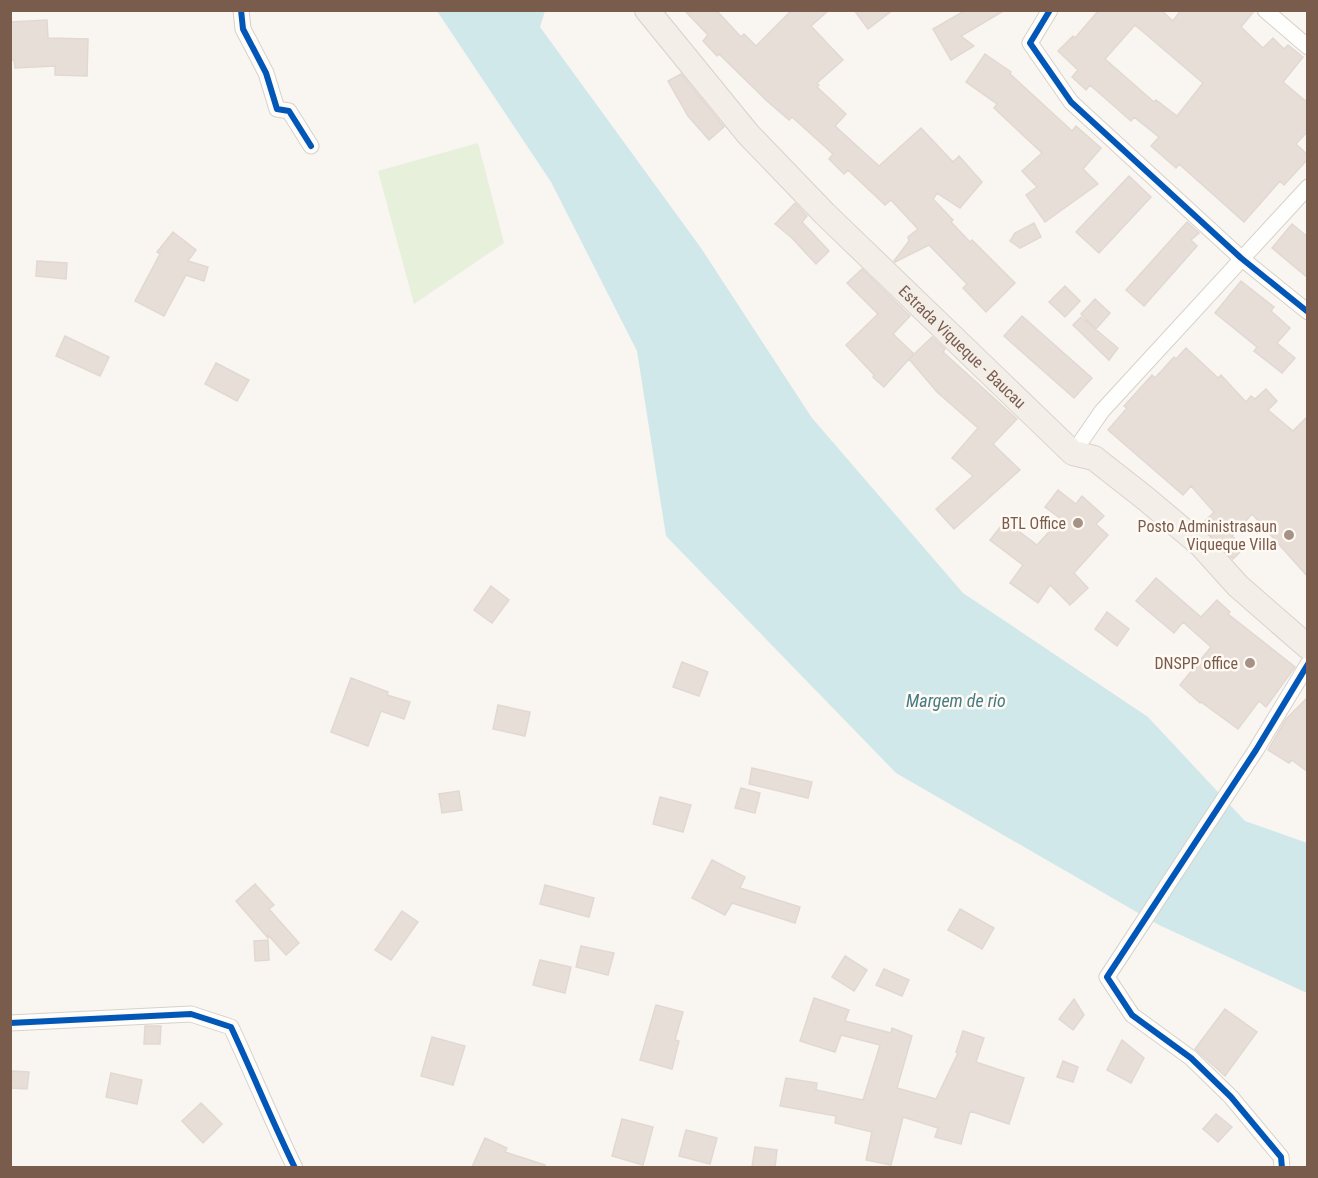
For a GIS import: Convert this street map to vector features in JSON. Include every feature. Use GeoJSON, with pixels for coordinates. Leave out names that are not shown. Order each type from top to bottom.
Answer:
{"type":"FeatureCollection","features":[{"type":"Feature","properties":{"kind":"main road","name":"Estrada Viqueque - Baucau"},"geometry":{"type":"LineString","coordinates":[[647,10],[748,134],[818,206],[1073,453],[1094,458],[1145,498],[1201,545],[1238,586],[1308,647]]}},
{"type":"Feature","properties":{"kind":"street"},"geometry":{"type":"LineString","coordinates":[[242,10],[243,29],[266,73],[277,109],[289,111],[311,146]]}},
{"type":"Feature","properties":{"kind":"street"},"geometry":{"type":"LineString","coordinates":[[1050,10],[1030,43],[1071,102],[1241,258],[1308,312]]}},
{"type":"Feature","properties":{"kind":"street"},"geometry":{"type":"LineString","coordinates":[[1265,10],[1308,47]]}},
{"type":"Feature","properties":{"kind":"street"},"geometry":{"type":"LineString","coordinates":[[1073,453],[1102,411],[1308,187]]}},
{"type":"Feature","properties":{"kind":"street"},"geometry":{"type":"LineString","coordinates":[[1282,1167],[1281,1157],[1231,1097],[1191,1058],[1132,1015],[1107,977],[1256,750],[1308,664]]}},
{"type":"Feature","properties":{"kind":"street"},"geometry":{"type":"LineString","coordinates":[[10,1023],[191,1014],[231,1027],[253,1073],[268,1113],[295,1167]]}},
{"type":"Feature","properties":{"kind":"green space"},"geometry":{"type":"Polygon","coordinates":[[[478,143],[504,243],[414,304],[378,171],[478,143]]]}},
{"type":"Feature","properties":{"kind":"water","name":"Margem de rio"},"geometry":{"type":"Polygon","coordinates":[[[437,11],[545,11],[540,27],[701,248],[812,418],[963,593],[1148,717],[1245,821],[1307,843],[1307,993],[1159,925],[896,773],[666,536],[637,351],[551,182],[437,11]]]}},
{"type":"Feature","properties":{"kind":"building"},"geometry":{"type":"Polygon","coordinates":[[[684,10],[716,10],[741,37],[744,34],[756,46],[791,11],[829,10],[811,26],[843,60],[817,83],[819,85],[817,87],[846,114],[835,126],[879,166],[921,128],[953,162],[959,156],[982,182],[960,208],[937,193],[933,199],[970,242],[972,240],[1015,283],[986,312],[963,288],[967,284],[929,245],[895,262],[909,241],[908,237],[918,229],[891,200],[885,205],[848,170],[844,174],[829,159],[833,154],[792,117],[789,120],[767,101],[719,54],[717,56],[703,41],[708,35],[684,10]]]}},
{"type":"Feature","properties":{"kind":"building"},"geometry":{"type":"Polygon","coordinates":[[[854,10],[893,10],[868,29],[854,10]]]}},
{"type":"Feature","properties":{"kind":"building"},"geometry":{"type":"Polygon","coordinates":[[[1005,10],[961,36],[974,46],[951,60],[933,29],[964,11],[1005,10]]]}},
{"type":"Feature","properties":{"kind":"building"},"geometry":{"type":"Polygon","coordinates":[[[1099,10],[1161,10],[1173,21],[1181,10],[1255,10],[1241,27],[1263,48],[1273,38],[1284,49],[1288,45],[1303,57],[1283,82],[1308,103],[1308,131],[1296,144],[1308,155],[1308,159],[1284,185],[1280,181],[1244,222],[1179,164],[1176,168],[1151,146],[1159,137],[1134,117],[1131,121],[1090,85],[1086,90],[1072,77],[1078,70],[1058,51],[1073,36],[1075,38],[1099,10]],[[1135,25],[1105,59],[1154,102],[1156,100],[1177,116],[1203,83],[1135,25]]]}},
{"type":"Feature","properties":{"kind":"building"},"geometry":{"type":"Polygon","coordinates":[[[47,20],[48,38],[88,39],[87,76],[55,75],[55,66],[15,68],[14,60],[10,60],[10,22],[47,20]]]}},
{"type":"Feature","properties":{"kind":"building"},"geometry":{"type":"Polygon","coordinates":[[[985,54],[1011,72],[1010,74],[1072,131],[1076,126],[1101,148],[1083,169],[1098,184],[1045,222],[1026,195],[1037,187],[1022,171],[1042,153],[994,108],[997,104],[966,82],[985,54]]]}},
{"type":"Feature","properties":{"kind":"building"},"geometry":{"type":"Polygon","coordinates":[[[681,74],[724,127],[709,140],[688,116],[668,81],[681,74]]]}},
{"type":"Feature","properties":{"kind":"building"},"geometry":{"type":"Polygon","coordinates":[[[1129,176],[1151,197],[1099,253],[1076,232],[1129,176]]]}},
{"type":"Feature","properties":{"kind":"building"},"geometry":{"type":"Polygon","coordinates":[[[795,203],[807,216],[802,222],[829,251],[816,264],[792,238],[775,224],[795,203]]]}},
{"type":"Feature","properties":{"kind":"building"},"geometry":{"type":"Polygon","coordinates":[[[1187,222],[1199,233],[1191,240],[1197,246],[1144,306],[1126,290],[1187,222]]]}},
{"type":"Feature","properties":{"kind":"building"},"geometry":{"type":"Polygon","coordinates":[[[1034,223],[1041,237],[1020,248],[1010,241],[1015,233],[1034,223]]]}},
{"type":"Feature","properties":{"kind":"building"},"geometry":{"type":"Polygon","coordinates":[[[1292,224],[1308,237],[1308,278],[1272,248],[1292,224]]]}},
{"type":"Feature","properties":{"kind":"building"},"geometry":{"type":"Polygon","coordinates":[[[173,232],[196,250],[188,261],[208,267],[204,281],[186,275],[164,316],[135,301],[160,254],[157,252],[173,232]]]}},
{"type":"Feature","properties":{"kind":"building"},"geometry":{"type":"Polygon","coordinates":[[[37,261],[67,263],[66,279],[36,276],[37,261]]]}},
{"type":"Feature","properties":{"kind":"building"},"geometry":{"type":"Polygon","coordinates":[[[862,269],[910,316],[893,334],[914,354],[910,358],[932,337],[945,349],[943,352],[1017,419],[993,444],[1020,470],[954,529],[936,509],[973,476],[952,458],[978,428],[937,392],[909,359],[884,387],[846,345],[878,314],[847,283],[862,269]]]}},
{"type":"Feature","properties":{"kind":"building"},"geometry":{"type":"Polygon","coordinates":[[[1241,281],[1274,307],[1271,311],[1290,328],[1277,343],[1295,358],[1282,373],[1254,351],[1257,347],[1215,313],[1241,281]]]}},
{"type":"Feature","properties":{"kind":"building"},"geometry":{"type":"Polygon","coordinates":[[[1065,286],[1080,301],[1065,317],[1049,302],[1065,286]]]}},
{"type":"Feature","properties":{"kind":"building"},"geometry":{"type":"Polygon","coordinates":[[[1095,299],[1110,313],[1096,329],[1081,314],[1095,299]]]}},
{"type":"Feature","properties":{"kind":"building"},"geometry":{"type":"Polygon","coordinates":[[[1022,316],[1092,378],[1074,398],[1004,336],[1022,316]]]}},
{"type":"Feature","properties":{"kind":"building"},"geometry":{"type":"Polygon","coordinates":[[[1081,317],[1118,348],[1109,360],[1073,325],[1081,317]]]}},
{"type":"Feature","properties":{"kind":"building"},"geometry":{"type":"Polygon","coordinates":[[[65,336],[109,357],[100,376],[56,356],[65,336]]]}},
{"type":"Feature","properties":{"kind":"building"},"geometry":{"type":"Polygon","coordinates":[[[1186,348],[1218,378],[1221,375],[1246,402],[1251,396],[1255,399],[1266,389],[1277,401],[1268,410],[1293,431],[1308,416],[1308,577],[1252,514],[1232,536],[1244,548],[1233,559],[1200,526],[1214,512],[1191,486],[1183,495],[1108,430],[1127,408],[1124,406],[1152,375],[1155,378],[1174,357],[1176,359],[1186,348]]]}},
{"type":"Feature","properties":{"kind":"building"},"geometry":{"type":"Polygon","coordinates":[[[216,363],[249,380],[237,401],[205,384],[216,363]]]}},
{"type":"Feature","properties":{"kind":"building"},"geometry":{"type":"Polygon","coordinates":[[[1058,490],[1076,504],[1082,496],[1104,516],[1096,524],[1108,535],[1074,573],[1088,588],[1070,605],[1050,585],[1038,603],[1010,583],[1023,565],[990,540],[1005,521],[1037,545],[1061,519],[1045,507],[1058,490]]]}},
{"type":"Feature","properties":{"kind":"building"},"geometry":{"type":"Polygon","coordinates":[[[1156,578],[1201,617],[1217,600],[1230,612],[1228,614],[1295,667],[1266,707],[1259,701],[1238,729],[1200,703],[1180,685],[1211,647],[1183,622],[1174,633],[1136,601],[1156,578]]]}},
{"type":"Feature","properties":{"kind":"building"},"geometry":{"type":"Polygon","coordinates":[[[491,586],[509,600],[492,623],[474,610],[491,586]]]}},
{"type":"Feature","properties":{"kind":"building"},"geometry":{"type":"Polygon","coordinates":[[[1107,612],[1129,629],[1117,646],[1095,629],[1107,612]]]}},
{"type":"Feature","properties":{"kind":"building"},"geometry":{"type":"Polygon","coordinates":[[[682,662],[708,672],[699,696],[673,687],[682,662]]]}},
{"type":"Feature","properties":{"kind":"building"},"geometry":{"type":"Polygon","coordinates":[[[351,678],[388,692],[387,695],[410,702],[404,719],[381,711],[368,746],[331,732],[351,678]]]}},
{"type":"Feature","properties":{"kind":"building"},"geometry":{"type":"Polygon","coordinates":[[[1308,697],[1308,772],[1292,760],[1289,763],[1268,750],[1286,719],[1308,697]]]}},
{"type":"Feature","properties":{"kind":"building"},"geometry":{"type":"Polygon","coordinates":[[[498,705],[530,712],[525,736],[493,729],[498,705]]]}},
{"type":"Feature","properties":{"kind":"building"},"geometry":{"type":"Polygon","coordinates":[[[752,768],[812,782],[808,798],[749,784],[752,768]]]}},
{"type":"Feature","properties":{"kind":"building"},"geometry":{"type":"Polygon","coordinates":[[[741,788],[760,793],[755,813],[735,808],[741,788]]]}},
{"type":"Feature","properties":{"kind":"building"},"geometry":{"type":"Polygon","coordinates":[[[459,791],[462,810],[442,813],[439,794],[459,791]]]}},
{"type":"Feature","properties":{"kind":"building"},"geometry":{"type":"Polygon","coordinates":[[[660,797],[691,805],[683,832],[653,824],[660,797]]]}},
{"type":"Feature","properties":{"kind":"building"},"geometry":{"type":"Polygon","coordinates":[[[712,860],[745,877],[740,888],[800,907],[795,923],[732,903],[725,915],[692,898],[712,860]]]}},
{"type":"Feature","properties":{"kind":"building"},"geometry":{"type":"Polygon","coordinates":[[[255,884],[274,905],[269,909],[299,943],[286,955],[236,901],[255,884]]]}},
{"type":"Feature","properties":{"kind":"building"},"geometry":{"type":"Polygon","coordinates":[[[545,885],[594,898],[589,917],[540,904],[545,885]]]}},
{"type":"Feature","properties":{"kind":"building"},"geometry":{"type":"Polygon","coordinates":[[[960,909],[994,928],[982,949],[948,930],[960,909]]]}},
{"type":"Feature","properties":{"kind":"building"},"geometry":{"type":"Polygon","coordinates":[[[402,911],[418,922],[391,960],[375,950],[402,911]]]}},
{"type":"Feature","properties":{"kind":"building"},"geometry":{"type":"Polygon","coordinates":[[[268,940],[269,960],[255,961],[254,941],[268,940]]]}},
{"type":"Feature","properties":{"kind":"building"},"geometry":{"type":"Polygon","coordinates":[[[581,946],[614,953],[608,975],[576,967],[581,946]]]}},
{"type":"Feature","properties":{"kind":"building"},"geometry":{"type":"Polygon","coordinates":[[[845,956],[867,970],[854,991],[832,977],[845,956]]]}},
{"type":"Feature","properties":{"kind":"building"},"geometry":{"type":"Polygon","coordinates":[[[540,960],[571,967],[565,993],[533,985],[540,960]]]}},
{"type":"Feature","properties":{"kind":"building"},"geometry":{"type":"Polygon","coordinates":[[[884,969],[909,980],[902,996],[876,985],[884,969]]]}},
{"type":"Feature","properties":{"kind":"building"},"geometry":{"type":"Polygon","coordinates":[[[814,998],[849,1010],[845,1021],[891,1033],[892,1028],[912,1036],[897,1088],[936,1099],[958,1053],[956,1052],[963,1031],[984,1038],[976,1062],[1024,1078],[1009,1124],[970,1111],[961,1144],[935,1137],[938,1128],[903,1117],[891,1165],[866,1160],[872,1132],[835,1123],[836,1116],[780,1106],[786,1078],[817,1083],[816,1090],[863,1100],[880,1045],[841,1035],[835,1052],[800,1041],[814,998]]]}},
{"type":"Feature","properties":{"kind":"building"},"geometry":{"type":"Polygon","coordinates":[[[1074,999],[1084,1015],[1073,1030],[1059,1019],[1074,999]]]}},
{"type":"Feature","properties":{"kind":"building"},"geometry":{"type":"Polygon","coordinates":[[[656,1005],[683,1012],[675,1040],[679,1041],[672,1069],[640,1060],[656,1005]]]}},
{"type":"Feature","properties":{"kind":"building"},"geometry":{"type":"Polygon","coordinates":[[[1225,1009],[1257,1032],[1225,1076],[1195,1049],[1225,1009]]]}},
{"type":"Feature","properties":{"kind":"building"},"geometry":{"type":"Polygon","coordinates":[[[145,1026],[161,1026],[160,1044],[144,1044],[145,1026]]]}},
{"type":"Feature","properties":{"kind":"building"},"geometry":{"type":"Polygon","coordinates":[[[432,1037],[465,1046],[453,1085],[421,1076],[432,1037]]]}},
{"type":"Feature","properties":{"kind":"building"},"geometry":{"type":"Polygon","coordinates":[[[1122,1040],[1144,1058],[1131,1083],[1107,1070],[1122,1040]]]}},
{"type":"Feature","properties":{"kind":"building"},"geometry":{"type":"Polygon","coordinates":[[[1063,1061],[1078,1067],[1073,1082],[1057,1077],[1063,1061]]]}},
{"type":"Feature","properties":{"kind":"building"},"geometry":{"type":"Polygon","coordinates":[[[12,1071],[29,1072],[27,1089],[11,1088],[12,1071]]]}},
{"type":"Feature","properties":{"kind":"building"},"geometry":{"type":"Polygon","coordinates":[[[111,1073],[142,1080],[137,1104],[106,1097],[111,1073]]]}},
{"type":"Feature","properties":{"kind":"building"},"geometry":{"type":"Polygon","coordinates":[[[201,1103],[222,1124],[203,1143],[182,1121],[201,1103]]]}},
{"type":"Feature","properties":{"kind":"building"},"geometry":{"type":"Polygon","coordinates":[[[1216,1114],[1232,1127],[1218,1142],[1203,1129],[1216,1114]]]}},
{"type":"Feature","properties":{"kind":"building"},"geometry":{"type":"Polygon","coordinates":[[[622,1119],[653,1127],[643,1165],[612,1156],[622,1119]]]}},
{"type":"Feature","properties":{"kind":"building"},"geometry":{"type":"Polygon","coordinates":[[[686,1130],[717,1138],[710,1164],[679,1156],[686,1130]]]}},
{"type":"Feature","properties":{"kind":"building"},"geometry":{"type":"Polygon","coordinates":[[[485,1138],[507,1148],[505,1152],[545,1165],[544,1167],[472,1167],[485,1138]]]}},
{"type":"Feature","properties":{"kind":"building"},"geometry":{"type":"Polygon","coordinates":[[[755,1147],[777,1150],[775,1167],[752,1167],[755,1147]]]}},
{"type":"Feature","properties":{"kind":"cycle path"},"geometry":{"type":"LineString","coordinates":[[241,10],[243,29],[266,73],[277,109],[289,111],[311,146]]}},
{"type":"Feature","properties":{"kind":"cycle path"},"geometry":{"type":"LineString","coordinates":[[1050,10],[1030,43],[1071,102],[1241,258],[1308,312]]}},
{"type":"Feature","properties":{"kind":"cycle path"},"geometry":{"type":"LineString","coordinates":[[1282,1168],[1281,1157],[1231,1097],[1191,1058],[1132,1015],[1107,977],[1256,750],[1308,664]]}},
{"type":"Feature","properties":{"kind":"cycle path"},"geometry":{"type":"LineString","coordinates":[[10,1023],[191,1014],[231,1027],[295,1168]]}},
{"type":"Feature","properties":{"kind":"place","name":"BTL Office"},"geometry":{"type":"Point","coordinates":[1078,523]}},
{"type":"Feature","properties":{"kind":"place","name":"Posto Administrasaun Viqueque Villa"},"geometry":{"type":"Point","coordinates":[1289,535]}},
{"type":"Feature","properties":{"kind":"place","name":"DNSPP office"},"geometry":{"type":"Point","coordinates":[1250,663]}}]}
